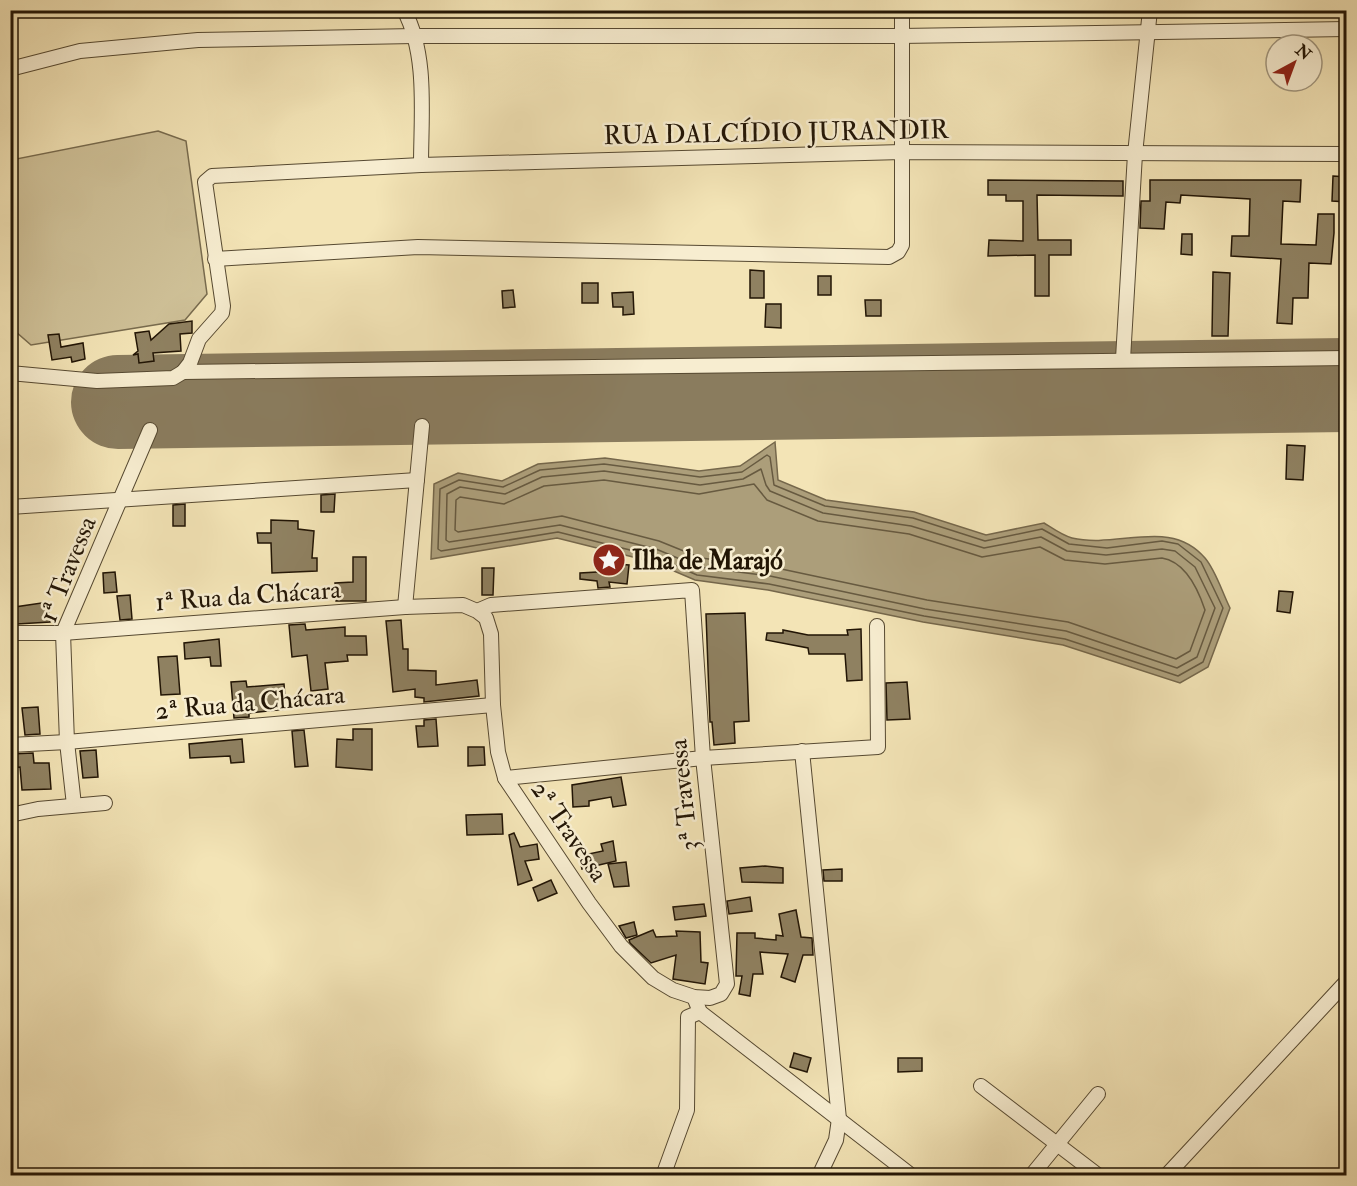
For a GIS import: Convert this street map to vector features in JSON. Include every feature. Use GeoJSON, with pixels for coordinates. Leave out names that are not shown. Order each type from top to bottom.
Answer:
{"type":"FeatureCollection","features":[{"type":"Feature","properties":{"kind":"street"},"geometry":{"type":"LineString","coordinates":[[404,10],[414,36],[420,81],[421,165]]}},
{"type":"Feature","properties":{"kind":"street"},"geometry":{"type":"LineString","coordinates":[[10,373],[97,381],[173,378],[183,372],[190,363],[199,339],[222,313],[223,306],[215,259],[418,247],[889,257],[898,252],[902,245],[900,36],[902,10]]}},
{"type":"Feature","properties":{"kind":"street"},"geometry":{"type":"LineString","coordinates":[[1123,360],[1135,154],[1150,10]]}},
{"type":"Feature","properties":{"kind":"street"},"geometry":{"type":"LineString","coordinates":[[10,69],[80,51],[149,43],[414,36],[900,36],[1347,29]]}},
{"type":"Feature","properties":{"kind":"street","name":"RUA DALCÍDIO JURANDIR"},"geometry":{"type":"LineString","coordinates":[[215,259],[207,178],[212,176],[421,165],[902,152],[1347,154]]}},
{"type":"Feature","properties":{"kind":"street"},"geometry":{"type":"LineString","coordinates":[[183,372],[1347,358]]}},
{"type":"Feature","properties":{"kind":"street"},"geometry":{"type":"LineString","coordinates":[[405,607],[422,426]]}},
{"type":"Feature","properties":{"kind":"street","name":"1ª Travessa"},"geometry":{"type":"LineString","coordinates":[[74,806],[67,742],[63,633],[150,430]]}},
{"type":"Feature","properties":{"kind":"street"},"geometry":{"type":"LineString","coordinates":[[10,507],[417,480]]}},
{"type":"Feature","properties":{"kind":"street","name":"3ª Travessa"},"geometry":{"type":"LineString","coordinates":[[481,614],[491,605],[692,590],[703,758],[727,984],[721,994],[710,998],[694,998]]}},
{"type":"Feature","properties":{"kind":"street","name":"1ª Rua da Chácara"},"geometry":{"type":"LineString","coordinates":[[10,633],[63,633],[405,607],[463,605],[481,614]]}},
{"type":"Feature","properties":{"kind":"street","name":"2ª Travessa"},"geometry":{"type":"LineString","coordinates":[[481,614],[491,634],[493,705],[498,752],[505,778],[621,946],[653,978],[673,990],[694,998]]}},
{"type":"Feature","properties":{"kind":"street"},"geometry":{"type":"LineString","coordinates":[[505,778],[703,758],[878,747],[877,626]]}},
{"type":"Feature","properties":{"kind":"street","name":"2ª Rua da Chácara"},"geometry":{"type":"LineString","coordinates":[[10,745],[493,705]]}},
{"type":"Feature","properties":{"kind":"street"},"geometry":{"type":"LineString","coordinates":[[802,751],[839,1119],[836,1140],[819,1176]]}},
{"type":"Feature","properties":{"kind":"street"},"geometry":{"type":"LineString","coordinates":[[10,815],[16,812],[105,803]]}},
{"type":"Feature","properties":{"kind":"street"},"geometry":{"type":"LineString","coordinates":[[1166,1176],[1347,982]]}},
{"type":"Feature","properties":{"kind":"street"},"geometry":{"type":"LineString","coordinates":[[694,998],[700,1012],[912,1176]]}},
{"type":"Feature","properties":{"kind":"street"},"geometry":{"type":"LineString","coordinates":[[663,1176],[687,1110],[688,1017],[700,1012]]}},
{"type":"Feature","properties":{"kind":"street"},"geometry":{"type":"LineString","coordinates":[[981,1086],[1099,1176]]}},
{"type":"Feature","properties":{"kind":"street"},"geometry":{"type":"LineString","coordinates":[[1031,1176],[1098,1094]]}},
{"type":"Feature","properties":{"kind":"shaded area"},"geometry":{"type":"Polygon","coordinates":[[[158,131],[186,141],[207,294],[185,320],[31,345],[15,331],[11,316],[11,160],[158,131]]]}},
{"type":"Feature","properties":{"kind":"water"},"geometry":{"type":"Polygon","coordinates":[[[775,442],[778,480],[826,500],[914,512],[986,535],[1044,523],[1072,538],[1108,540],[1160,537],[1176,539],[1191,546],[1209,563],[1230,608],[1208,667],[1180,683],[1063,645],[923,622],[768,590],[695,580],[653,562],[557,538],[431,559],[434,484],[458,473],[502,481],[538,464],[605,458],[699,471],[740,466],[775,442]]]}},
{"type":"Feature","properties":{"kind":"building"},"geometry":{"type":"Polygon","coordinates":[[[1333,176],[1347,177],[1347,202],[1332,201],[1333,176]]]}},
{"type":"Feature","properties":{"kind":"building"},"geometry":{"type":"Polygon","coordinates":[[[988,180],[1123,181],[1123,196],[1037,195],[1038,240],[1071,240],[1071,255],[1049,255],[1049,296],[1035,296],[1035,255],[988,256],[989,240],[1023,241],[1023,201],[1006,201],[1006,195],[988,195],[988,180]]]}},
{"type":"Feature","properties":{"kind":"building"},"geometry":{"type":"Polygon","coordinates":[[[1150,180],[1301,180],[1300,202],[1283,201],[1281,244],[1316,245],[1318,214],[1334,214],[1334,233],[1331,264],[1309,263],[1308,298],[1293,298],[1292,324],[1277,323],[1281,259],[1231,256],[1232,236],[1249,236],[1250,199],[1181,195],[1180,203],[1166,202],[1164,229],[1140,228],[1141,201],[1150,201],[1150,180]]]}},
{"type":"Feature","properties":{"kind":"building"},"geometry":{"type":"Polygon","coordinates":[[[1182,234],[1192,234],[1192,255],[1181,254],[1182,234]]]}},
{"type":"Feature","properties":{"kind":"building"},"geometry":{"type":"Polygon","coordinates":[[[750,270],[764,271],[764,298],[750,298],[750,270]]]}},
{"type":"Feature","properties":{"kind":"building"},"geometry":{"type":"Polygon","coordinates":[[[1213,272],[1230,273],[1228,336],[1212,336],[1213,272]]]}},
{"type":"Feature","properties":{"kind":"building"},"geometry":{"type":"Polygon","coordinates":[[[818,276],[831,276],[831,295],[818,295],[818,276]]]}},
{"type":"Feature","properties":{"kind":"building"},"geometry":{"type":"Polygon","coordinates":[[[582,283],[598,283],[598,303],[582,303],[582,283]]]}},
{"type":"Feature","properties":{"kind":"building"},"geometry":{"type":"Polygon","coordinates":[[[513,290],[515,307],[503,308],[502,291],[513,290]]]}},
{"type":"Feature","properties":{"kind":"building"},"geometry":{"type":"Polygon","coordinates":[[[633,292],[634,314],[623,315],[623,307],[613,307],[612,293],[633,292]]]}},
{"type":"Feature","properties":{"kind":"building"},"geometry":{"type":"Polygon","coordinates":[[[865,300],[881,300],[881,316],[866,316],[865,300]]]}},
{"type":"Feature","properties":{"kind":"building"},"geometry":{"type":"Polygon","coordinates":[[[766,304],[781,304],[781,328],[765,327],[766,304]]]}},
{"type":"Feature","properties":{"kind":"building"},"geometry":{"type":"Polygon","coordinates":[[[192,321],[192,333],[180,334],[181,351],[153,353],[154,361],[139,363],[138,354],[133,355],[138,351],[135,333],[149,331],[151,340],[169,324],[192,321]]]}},
{"type":"Feature","properties":{"kind":"building"},"geometry":{"type":"Polygon","coordinates":[[[59,334],[61,347],[83,343],[85,359],[72,362],[71,357],[52,360],[48,335],[59,334]]]}},
{"type":"Feature","properties":{"kind":"building"},"geometry":{"type":"Polygon","coordinates":[[[1287,445],[1305,446],[1303,480],[1286,479],[1287,445]]]}},
{"type":"Feature","properties":{"kind":"building"},"geometry":{"type":"Polygon","coordinates":[[[335,494],[334,512],[321,512],[321,495],[335,494]]]}},
{"type":"Feature","properties":{"kind":"building"},"geometry":{"type":"Polygon","coordinates":[[[185,504],[185,526],[173,526],[173,505],[185,504]]]}},
{"type":"Feature","properties":{"kind":"building"},"geometry":{"type":"Polygon","coordinates":[[[271,520],[298,521],[298,529],[314,531],[312,558],[317,558],[317,571],[272,573],[271,543],[258,543],[257,533],[271,533],[271,520]]]}},
{"type":"Feature","properties":{"kind":"building"},"geometry":{"type":"Polygon","coordinates":[[[353,557],[366,557],[366,601],[336,601],[335,583],[353,582],[353,557]]]}},
{"type":"Feature","properties":{"kind":"building"},"geometry":{"type":"Polygon","coordinates":[[[616,564],[629,565],[627,584],[609,582],[610,587],[598,588],[597,581],[580,579],[580,573],[615,571],[616,564]]]}},
{"type":"Feature","properties":{"kind":"building"},"geometry":{"type":"Polygon","coordinates":[[[482,568],[494,568],[493,595],[482,595],[482,568]]]}},
{"type":"Feature","properties":{"kind":"building"},"geometry":{"type":"Polygon","coordinates":[[[115,572],[117,592],[104,593],[103,573],[115,572]]]}},
{"type":"Feature","properties":{"kind":"building"},"geometry":{"type":"Polygon","coordinates":[[[1279,591],[1293,592],[1290,613],[1277,611],[1279,591]]]}},
{"type":"Feature","properties":{"kind":"building"},"geometry":{"type":"Polygon","coordinates":[[[130,595],[132,619],[120,620],[117,596],[130,595]]]}},
{"type":"Feature","properties":{"kind":"building"},"geometry":{"type":"Polygon","coordinates":[[[48,602],[50,622],[17,624],[15,607],[48,602]]]}},
{"type":"Feature","properties":{"kind":"building"},"geometry":{"type":"Polygon","coordinates":[[[745,613],[749,721],[734,722],[735,743],[714,745],[712,722],[710,722],[706,614],[745,613]]]}},
{"type":"Feature","properties":{"kind":"building"},"geometry":{"type":"Polygon","coordinates":[[[401,620],[403,649],[408,649],[408,670],[436,671],[436,685],[477,680],[479,696],[424,702],[424,698],[415,697],[415,689],[393,692],[386,621],[401,620]]]}},
{"type":"Feature","properties":{"kind":"building"},"geometry":{"type":"Polygon","coordinates":[[[305,624],[306,630],[345,627],[345,636],[366,636],[367,655],[347,655],[348,661],[325,663],[328,689],[311,691],[307,655],[292,657],[289,625],[305,624]]]}},
{"type":"Feature","properties":{"kind":"building"},"geometry":{"type":"Polygon","coordinates":[[[861,629],[862,680],[847,681],[845,654],[809,654],[808,648],[766,640],[767,633],[783,633],[783,630],[808,635],[848,635],[847,630],[861,629]]]}},
{"type":"Feature","properties":{"kind":"building"},"geometry":{"type":"Polygon","coordinates":[[[219,639],[221,666],[211,666],[210,657],[185,659],[184,643],[219,639]]]}},
{"type":"Feature","properties":{"kind":"building"},"geometry":{"type":"Polygon","coordinates":[[[177,656],[180,694],[161,695],[158,657],[177,656]]]}},
{"type":"Feature","properties":{"kind":"building"},"geometry":{"type":"Polygon","coordinates":[[[246,681],[247,687],[284,684],[286,709],[249,713],[249,717],[234,718],[231,682],[246,681]]]}},
{"type":"Feature","properties":{"kind":"building"},"geometry":{"type":"Polygon","coordinates":[[[907,682],[910,719],[887,720],[886,683],[907,682]]]}},
{"type":"Feature","properties":{"kind":"building"},"geometry":{"type":"Polygon","coordinates":[[[38,707],[40,734],[25,735],[22,708],[38,707]]]}},
{"type":"Feature","properties":{"kind":"building"},"geometry":{"type":"Polygon","coordinates":[[[436,719],[438,746],[418,747],[416,726],[424,726],[424,720],[436,719]]]}},
{"type":"Feature","properties":{"kind":"building"},"geometry":{"type":"Polygon","coordinates":[[[353,729],[372,729],[372,770],[336,767],[337,739],[353,740],[353,729]]]}},
{"type":"Feature","properties":{"kind":"building"},"geometry":{"type":"Polygon","coordinates":[[[304,730],[308,766],[295,767],[292,731],[304,730]]]}},
{"type":"Feature","properties":{"kind":"building"},"geometry":{"type":"Polygon","coordinates":[[[242,739],[244,762],[231,763],[230,756],[190,758],[189,744],[242,739]]]}},
{"type":"Feature","properties":{"kind":"building"},"geometry":{"type":"Polygon","coordinates":[[[468,747],[484,747],[485,765],[468,766],[468,747]]]}},
{"type":"Feature","properties":{"kind":"building"},"geometry":{"type":"Polygon","coordinates":[[[96,750],[98,777],[83,778],[80,751],[96,750]]]}},
{"type":"Feature","properties":{"kind":"building"},"geometry":{"type":"Polygon","coordinates":[[[33,753],[34,763],[49,763],[51,789],[22,790],[20,767],[10,768],[10,754],[33,753]]]}},
{"type":"Feature","properties":{"kind":"building"},"geometry":{"type":"Polygon","coordinates":[[[621,777],[626,805],[613,807],[611,797],[589,801],[589,806],[573,807],[572,785],[621,777]]]}},
{"type":"Feature","properties":{"kind":"building"},"geometry":{"type":"Polygon","coordinates":[[[502,814],[503,834],[467,835],[466,815],[502,814]]]}},
{"type":"Feature","properties":{"kind":"building"},"geometry":{"type":"Polygon","coordinates":[[[514,833],[520,847],[537,844],[539,859],[525,861],[532,880],[518,885],[509,835],[514,833]]]}},
{"type":"Feature","properties":{"kind":"building"},"geometry":{"type":"Polygon","coordinates":[[[613,841],[616,861],[582,869],[579,856],[603,851],[601,844],[613,841]]]}},
{"type":"Feature","properties":{"kind":"building"},"geometry":{"type":"Polygon","coordinates":[[[626,862],[629,886],[614,887],[608,864],[626,862]]]}},
{"type":"Feature","properties":{"kind":"building"},"geometry":{"type":"Polygon","coordinates":[[[765,866],[783,868],[783,883],[742,882],[740,868],[765,866]]]}},
{"type":"Feature","properties":{"kind":"building"},"geometry":{"type":"Polygon","coordinates":[[[842,869],[842,881],[824,881],[823,870],[842,869]]]}},
{"type":"Feature","properties":{"kind":"building"},"geometry":{"type":"Polygon","coordinates":[[[551,880],[557,893],[538,901],[533,888],[551,880]]]}},
{"type":"Feature","properties":{"kind":"building"},"geometry":{"type":"Polygon","coordinates":[[[750,897],[752,911],[729,914],[727,901],[750,897]]]}},
{"type":"Feature","properties":{"kind":"building"},"geometry":{"type":"Polygon","coordinates":[[[704,904],[706,916],[675,920],[673,907],[704,904]]]}},
{"type":"Feature","properties":{"kind":"building"},"geometry":{"type":"Polygon","coordinates":[[[796,910],[801,937],[812,938],[813,955],[803,955],[795,982],[781,977],[788,954],[760,952],[763,974],[753,974],[750,996],[739,994],[742,976],[736,976],[737,933],[755,933],[755,938],[776,940],[776,935],[783,936],[779,914],[796,910]]]}},
{"type":"Feature","properties":{"kind":"building"},"geometry":{"type":"Polygon","coordinates":[[[634,922],[637,935],[626,938],[619,926],[634,922]]]}},
{"type":"Feature","properties":{"kind":"building"},"geometry":{"type":"Polygon","coordinates":[[[653,930],[656,937],[677,936],[676,931],[700,932],[701,962],[708,963],[705,984],[673,979],[676,955],[651,963],[630,943],[629,940],[653,930]]]}},
{"type":"Feature","properties":{"kind":"building"},"geometry":{"type":"Polygon","coordinates":[[[794,1053],[811,1058],[807,1072],[790,1067],[794,1053]]]}},
{"type":"Feature","properties":{"kind":"building"},"geometry":{"type":"Polygon","coordinates":[[[898,1058],[922,1058],[922,1071],[898,1072],[898,1058]]]}},
{"type":"Feature","properties":{"kind":"runway"},"geometry":{"type":"LineString","coordinates":[[118,402],[1346,385]]}},
{"type":"Feature","properties":{"kind":"place","name":"Ilha de Marajó"},"geometry":{"type":"Point","coordinates":[609,560]}}]}
